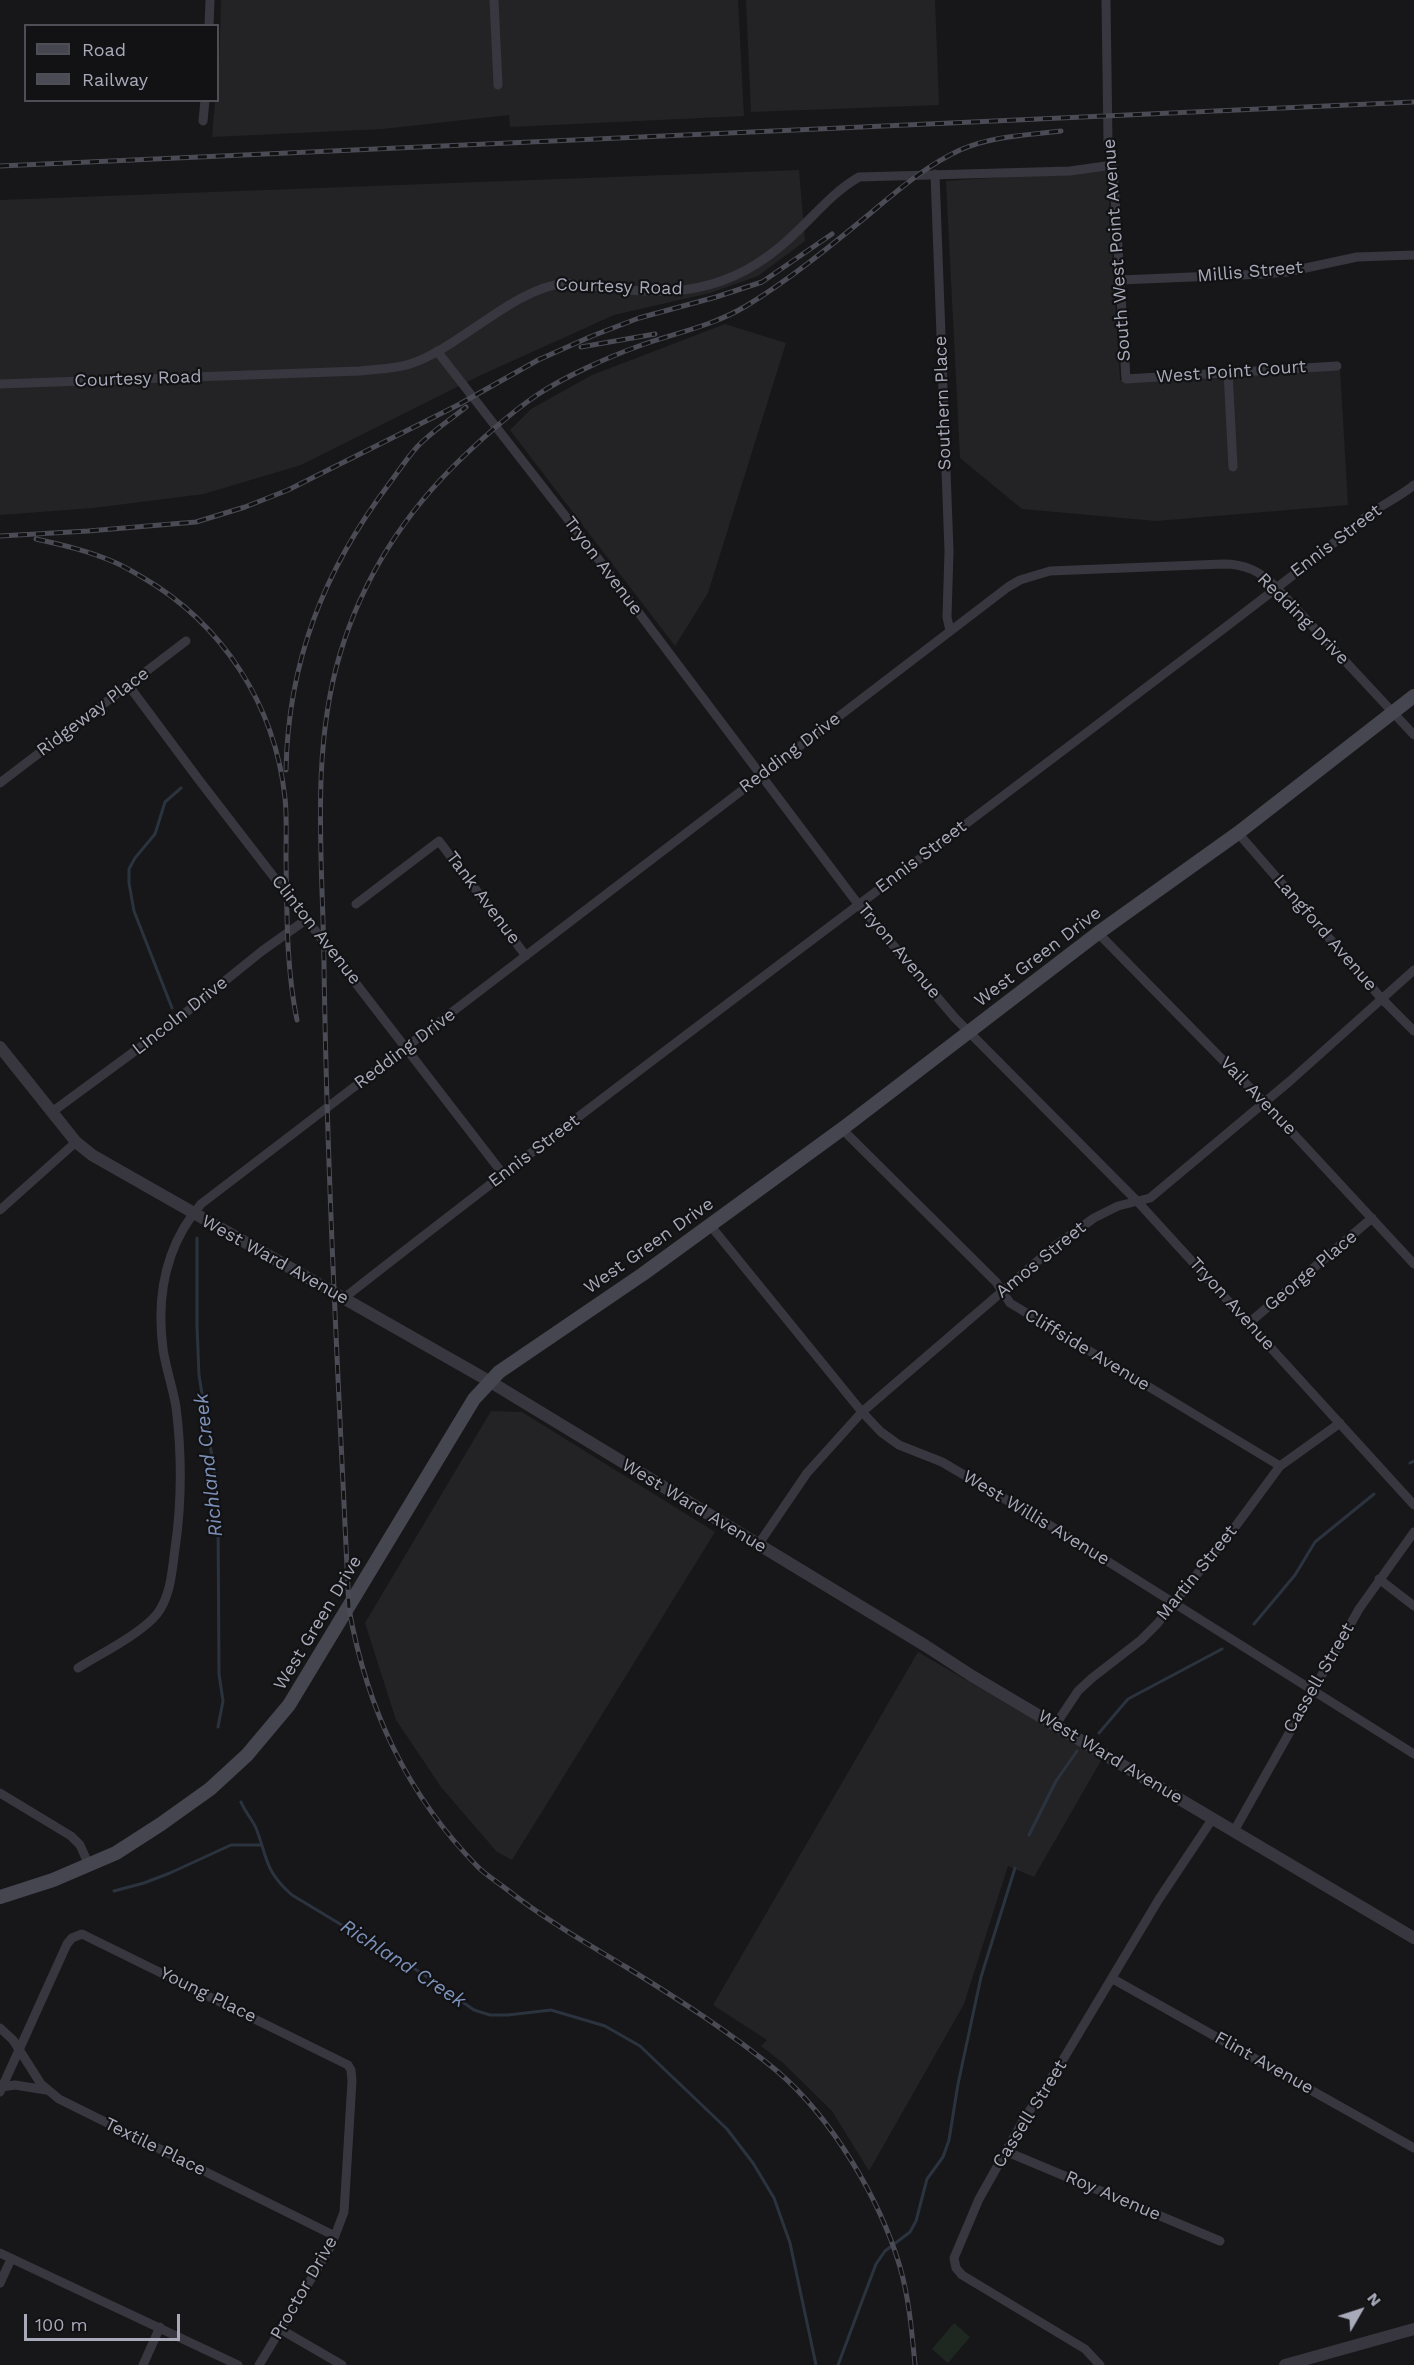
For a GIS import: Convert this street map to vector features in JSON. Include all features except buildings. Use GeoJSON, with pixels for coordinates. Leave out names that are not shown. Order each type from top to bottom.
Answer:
{"type":"FeatureCollection","features":[{"type":"Feature","properties":{"kind":"main road","name":"West Green Drive"},"geometry":{"type":"LineString","coordinates":[[0,1897],[53,1880],[125,1847],[210,1789],[247,1755],[289,1705],[474,1399],[499,1372],[710,1225],[842,1128],[1098,933],[1238,833],[1414,696]]}},
{"type":"Feature","properties":{"kind":"street"},"geometry":{"type":"LineString","coordinates":[[209,24],[210,0]]}},
{"type":"Feature","properties":{"kind":"street"},"geometry":{"type":"LineString","coordinates":[[494,0],[498,85]]}},
{"type":"Feature","properties":{"kind":"street","name":"South West Point Avenue"},"geometry":{"type":"LineString","coordinates":[[1106,0],[1108,141],[1113,165],[1126,379]]}},
{"type":"Feature","properties":{"kind":"street"},"geometry":{"type":"LineString","coordinates":[[203,121],[205,102]]}},
{"type":"Feature","properties":{"kind":"street","name":"Courtesy Road"},"geometry":{"type":"LineString","coordinates":[[0,384],[360,371],[409,365],[437,351],[499,312],[548,285],[565,283],[677,292],[714,285],[739,275],[760,263],[783,245],[832,196],[860,177],[1070,171],[1113,165]]}},
{"type":"Feature","properties":{"kind":"street","name":"Southern Place"},"geometry":{"type":"LineString","coordinates":[[935,174],[949,551],[947,617],[950,631]]}},
{"type":"Feature","properties":{"kind":"street","name":"Millis Street"},"geometry":{"type":"LineString","coordinates":[[1120,280],[1287,272],[1357,256],[1414,255]]}},
{"type":"Feature","properties":{"kind":"street","name":"Tryon Avenue"},"geometry":{"type":"LineString","coordinates":[[437,351],[584,540],[858,904],[969,1032],[1137,1201],[1414,1505]]}},
{"type":"Feature","properties":{"kind":"street","name":"West Point Court"},"geometry":{"type":"LineString","coordinates":[[1126,379],[1337,366]]}},
{"type":"Feature","properties":{"kind":"street"},"geometry":{"type":"LineString","coordinates":[[1228,372],[1233,467]]}},
{"type":"Feature","properties":{"kind":"street","name":"Ennis Street"},"geometry":{"type":"LineString","coordinates":[[344,1298],[858,904],[1200,648],[1365,518],[1414,486]]}},
{"type":"Feature","properties":{"kind":"street","name":"Redding Drive"},"geometry":{"type":"LineString","coordinates":[[78,1668],[143,1627],[157,1614],[166,1596],[178,1524],[182,1465],[176,1406],[160,1321],[162,1280],[180,1234],[193,1213],[201,1204],[950,631],[1020,580],[1050,571],[1236,564],[1247,567],[1266,576],[1414,735]]}},
{"type":"Feature","properties":{"kind":"street","name":"Ridgeway Place"},"geometry":{"type":"LineString","coordinates":[[0,783],[186,641]]}},
{"type":"Feature","properties":{"kind":"street","name":"Clinton Avenue"},"geometry":{"type":"LineString","coordinates":[[129,686],[503,1174]]}},
{"type":"Feature","properties":{"kind":"street","name":"Langford Avenue"},"geometry":{"type":"LineString","coordinates":[[1238,833],[1382,998],[1414,1031]]}},
{"type":"Feature","properties":{"kind":"street","name":"Tank Avenue"},"geometry":{"type":"LineString","coordinates":[[356,904],[439,841],[526,956]]}},
{"type":"Feature","properties":{"kind":"street","name":"Lincoln Drive"},"geometry":{"type":"LineString","coordinates":[[52,1112],[170,1026],[262,951],[307,919]]}},
{"type":"Feature","properties":{"kind":"street","name":"Vail Avenue"},"geometry":{"type":"LineString","coordinates":[[1098,933],[1264,1102],[1414,1264]]}},
{"type":"Feature","properties":{"kind":"street","name":"Amos Street"},"geometry":{"type":"LineString","coordinates":[[758,1545],[807,1473],[862,1412],[1055,1246],[1094,1218],[1118,1206],[1150,1198],[1290,1081],[1414,970]]}},
{"type":"Feature","properties":{"kind":"street","name":"West Ward Avenue"},"geometry":{"type":"LineString","coordinates":[[0,1047],[76,1142],[92,1155],[489,1381],[972,1676],[1414,1938]]}},
{"type":"Feature","properties":{"kind":"street","name":"Cliffside Avenue"},"geometry":{"type":"LineString","coordinates":[[842,1128],[1002,1291],[1010,1303],[1280,1466]]}},
{"type":"Feature","properties":{"kind":"street"},"geometry":{"type":"LineString","coordinates":[[0,1210],[76,1142]]}},
{"type":"Feature","properties":{"kind":"street","name":"George Place"},"geometry":{"type":"LineString","coordinates":[[1249,1323],[1372,1218]]}},
{"type":"Feature","properties":{"kind":"street","name":"West Willis Avenue"},"geometry":{"type":"LineString","coordinates":[[710,1225],[862,1412],[881,1432],[899,1445],[942,1462],[981,1484],[1414,1754]]}},
{"type":"Feature","properties":{"kind":"street","name":"Martin Street"},"geometry":{"type":"LineString","coordinates":[[1056,1724],[1078,1691],[1141,1640],[1235,1527],[1280,1466],[1340,1423]]}},
{"type":"Feature","properties":{"kind":"street","name":"Cassell Street"},"geometry":{"type":"LineString","coordinates":[[1234,1831],[1312,1690],[1379,1579],[1414,1532]]}},
{"type":"Feature","properties":{"kind":"street"},"geometry":{"type":"LineString","coordinates":[[1379,1579],[1414,1606]]}},
{"type":"Feature","properties":{"kind":"street"},"geometry":{"type":"LineString","coordinates":[[0,1794],[70,1836],[80,1845],[89,1865]]}},
{"type":"Feature","properties":{"kind":"street","name":"Cassell Street"},"geometry":{"type":"LineString","coordinates":[[1100,2365],[1085,2349],[962,2275],[956,2268],[954,2258],[1005,2151],[1113,1979],[1159,1899],[1213,1818]]}},
{"type":"Feature","properties":{"kind":"street","name":"Young Place"},"geometry":{"type":"LineString","coordinates":[[19,2049],[67,1944],[77,1935],[90,1937],[349,2066]]}},
{"type":"Feature","properties":{"kind":"street","name":"Flint Avenue"},"geometry":{"type":"LineString","coordinates":[[1113,1979],[1414,2148]]}},
{"type":"Feature","properties":{"kind":"street","name":"Textile Place"},"geometry":{"type":"LineString","coordinates":[[0,2028],[13,2040],[32,2074],[46,2090],[59,2099],[335,2236]]}},
{"type":"Feature","properties":{"kind":"street"},"geometry":{"type":"LineString","coordinates":[[1,2089],[19,2049]]}},
{"type":"Feature","properties":{"kind":"street","name":"Proctor Drive"},"geometry":{"type":"LineString","coordinates":[[259,2365],[335,2236],[344,2212],[352,2081],[349,2066]]}},
{"type":"Feature","properties":{"kind":"street"},"geometry":{"type":"LineString","coordinates":[[1,2089],[15,2085],[46,2090]]}},
{"type":"Feature","properties":{"kind":"street","name":"Roy Avenue"},"geometry":{"type":"LineString","coordinates":[[1005,2151],[1220,2241]]}},
{"type":"Feature","properties":{"kind":"street"},"geometry":{"type":"LineString","coordinates":[[0,2253],[238,2365]]}},
{"type":"Feature","properties":{"kind":"street"},"geometry":{"type":"LineString","coordinates":[[0,2283],[11,2259]]}},
{"type":"Feature","properties":{"kind":"street"},"geometry":{"type":"LineString","coordinates":[[143,2365],[160,2327]]}},
{"type":"Feature","properties":{"kind":"street"},"geometry":{"type":"LineString","coordinates":[[280,2329],[342,2365]]}},
{"type":"Feature","properties":{"kind":"street"},"geometry":{"type":"LineString","coordinates":[[1286,2365],[1414,2329]]}},
{"type":"Feature","properties":{"kind":"shaded area"},"geometry":{"type":"Polygon","coordinates":[[[221,0],[738,0],[744,116],[510,127],[509,115],[383,129],[212,137],[215,102],[219,102],[221,0]]]}},
{"type":"Feature","properties":{"kind":"shaded area"},"geometry":{"type":"Polygon","coordinates":[[[746,0],[935,0],[939,105],[751,112],[746,0]]]}},
{"type":"Feature","properties":{"kind":"shaded area"},"geometry":{"type":"Polygon","coordinates":[[[799,170],[805,241],[758,276],[710,293],[614,315],[479,376],[301,465],[204,494],[93,508],[0,515],[0,200],[799,170]]]}},
{"type":"Feature","properties":{"kind":"shaded area"},"geometry":{"type":"Polygon","coordinates":[[[1107,170],[1120,380],[1340,368],[1348,505],[1156,521],[1022,509],[960,458],[946,181],[1107,170]]]}},
{"type":"Feature","properties":{"kind":"shaded area"},"geometry":{"type":"Polygon","coordinates":[[[725,324],[786,343],[708,593],[675,646],[510,430],[531,409],[592,375],[725,324]]]}},
{"type":"Feature","properties":{"kind":"shaded area"},"geometry":{"type":"Polygon","coordinates":[[[491,1411],[522,1412],[715,1532],[512,1860],[497,1852],[441,1787],[396,1720],[365,1623],[491,1411]]]}},
{"type":"Feature","properties":{"kind":"shaded area"},"geometry":{"type":"Polygon","coordinates":[[[918,1652],[1102,1759],[1034,1877],[1008,1866],[964,2004],[869,2171],[832,2111],[783,2063],[761,2046],[767,2040],[713,2005],[918,1652]]]}},
{"type":"Feature","properties":{"kind":"shaded area"},"geometry":{"type":"Polygon","coordinates":[[[954,2323],[970,2337],[948,2363],[932,2349],[954,2323]]]}},
{"type":"Feature","properties":{"kind":"waterway","name":"Richland Creek"},"geometry":{"type":"LineString","coordinates":[[172,1008],[134,911],[129,869],[155,834],[165,802],[181,788]]}},
{"type":"Feature","properties":{"kind":"waterway","name":"Richland Creek"},"geometry":{"type":"LineString","coordinates":[[197,1238],[199,1375],[215,1476],[218,1513],[219,1674],[223,1701],[218,1727]]}},
{"type":"Feature","properties":{"kind":"waterway"},"geometry":{"type":"LineString","coordinates":[[1410,1463],[1414,1461]]}},
{"type":"Feature","properties":{"kind":"waterway"},"geometry":{"type":"LineString","coordinates":[[1254,1624],[1295,1575],[1315,1542],[1374,1494]]}},
{"type":"Feature","properties":{"kind":"waterway"},"geometry":{"type":"LineString","coordinates":[[1099,1733],[1128,1699],[1222,1649]]}},
{"type":"Feature","properties":{"kind":"waterway"},"geometry":{"type":"LineString","coordinates":[[1029,1835],[1056,1781],[1077,1751]]}},
{"type":"Feature","properties":{"kind":"waterway","name":"Richland Creek"},"geometry":{"type":"LineString","coordinates":[[241,1802],[256,1828],[271,1871],[292,1895],[423,1974],[474,2010],[490,2015],[551,2010],[605,2026],[640,2046],[727,2129],[753,2163],[774,2198],[790,2243],[816,2365]]}},
{"type":"Feature","properties":{"kind":"waterway"},"geometry":{"type":"LineString","coordinates":[[114,1891],[170,1873],[231,1845],[260,1845]]}},
{"type":"Feature","properties":{"kind":"waterway"},"geometry":{"type":"LineString","coordinates":[[838,2365],[876,2264],[885,2251],[910,2232],[916,2221],[927,2179],[943,2157],[949,2140],[958,2084],[981,1977],[1015,1868]]}},
{"type":"Feature","properties":{"kind":"railway"},"geometry":{"type":"LineString","coordinates":[[0,166],[1414,102]]}},
{"type":"Feature","properties":{"kind":"railway"},"geometry":{"type":"LineString","coordinates":[[915,2365],[906,2291],[891,2241],[867,2187],[852,2161],[817,2112],[777,2071],[741,2043],[665,1991],[549,1920],[481,1870],[430,1810],[393,1748],[379,1715],[357,1646],[349,1609],[328,1126],[321,769],[331,692],[340,654],[361,598],[374,572],[423,499],[464,456],[499,424],[537,395],[586,368],[639,346],[707,324],[746,306],[793,275],[911,180],[947,156],[984,142],[1061,131]]}},
{"type":"Feature","properties":{"kind":"railway"},"geometry":{"type":"LineString","coordinates":[[0,536],[196,522],[245,507],[288,490],[458,405],[538,360],[592,336],[639,318],[762,282],[832,234]]}},
{"type":"Feature","properties":{"kind":"railway"},"geometry":{"type":"LineString","coordinates":[[581,347],[655,334]]}},
{"type":"Feature","properties":{"kind":"railway"},"geometry":{"type":"LineString","coordinates":[[286,770],[288,730],[302,655],[328,584],[366,517],[417,447],[466,407]]}},
{"type":"Feature","properties":{"kind":"railway"},"geometry":{"type":"LineString","coordinates":[[36,539],[85,551],[114,562],[171,596],[197,618],[220,643],[240,670],[257,700],[270,731],[285,798],[288,939],[297,1020]]}}]}
